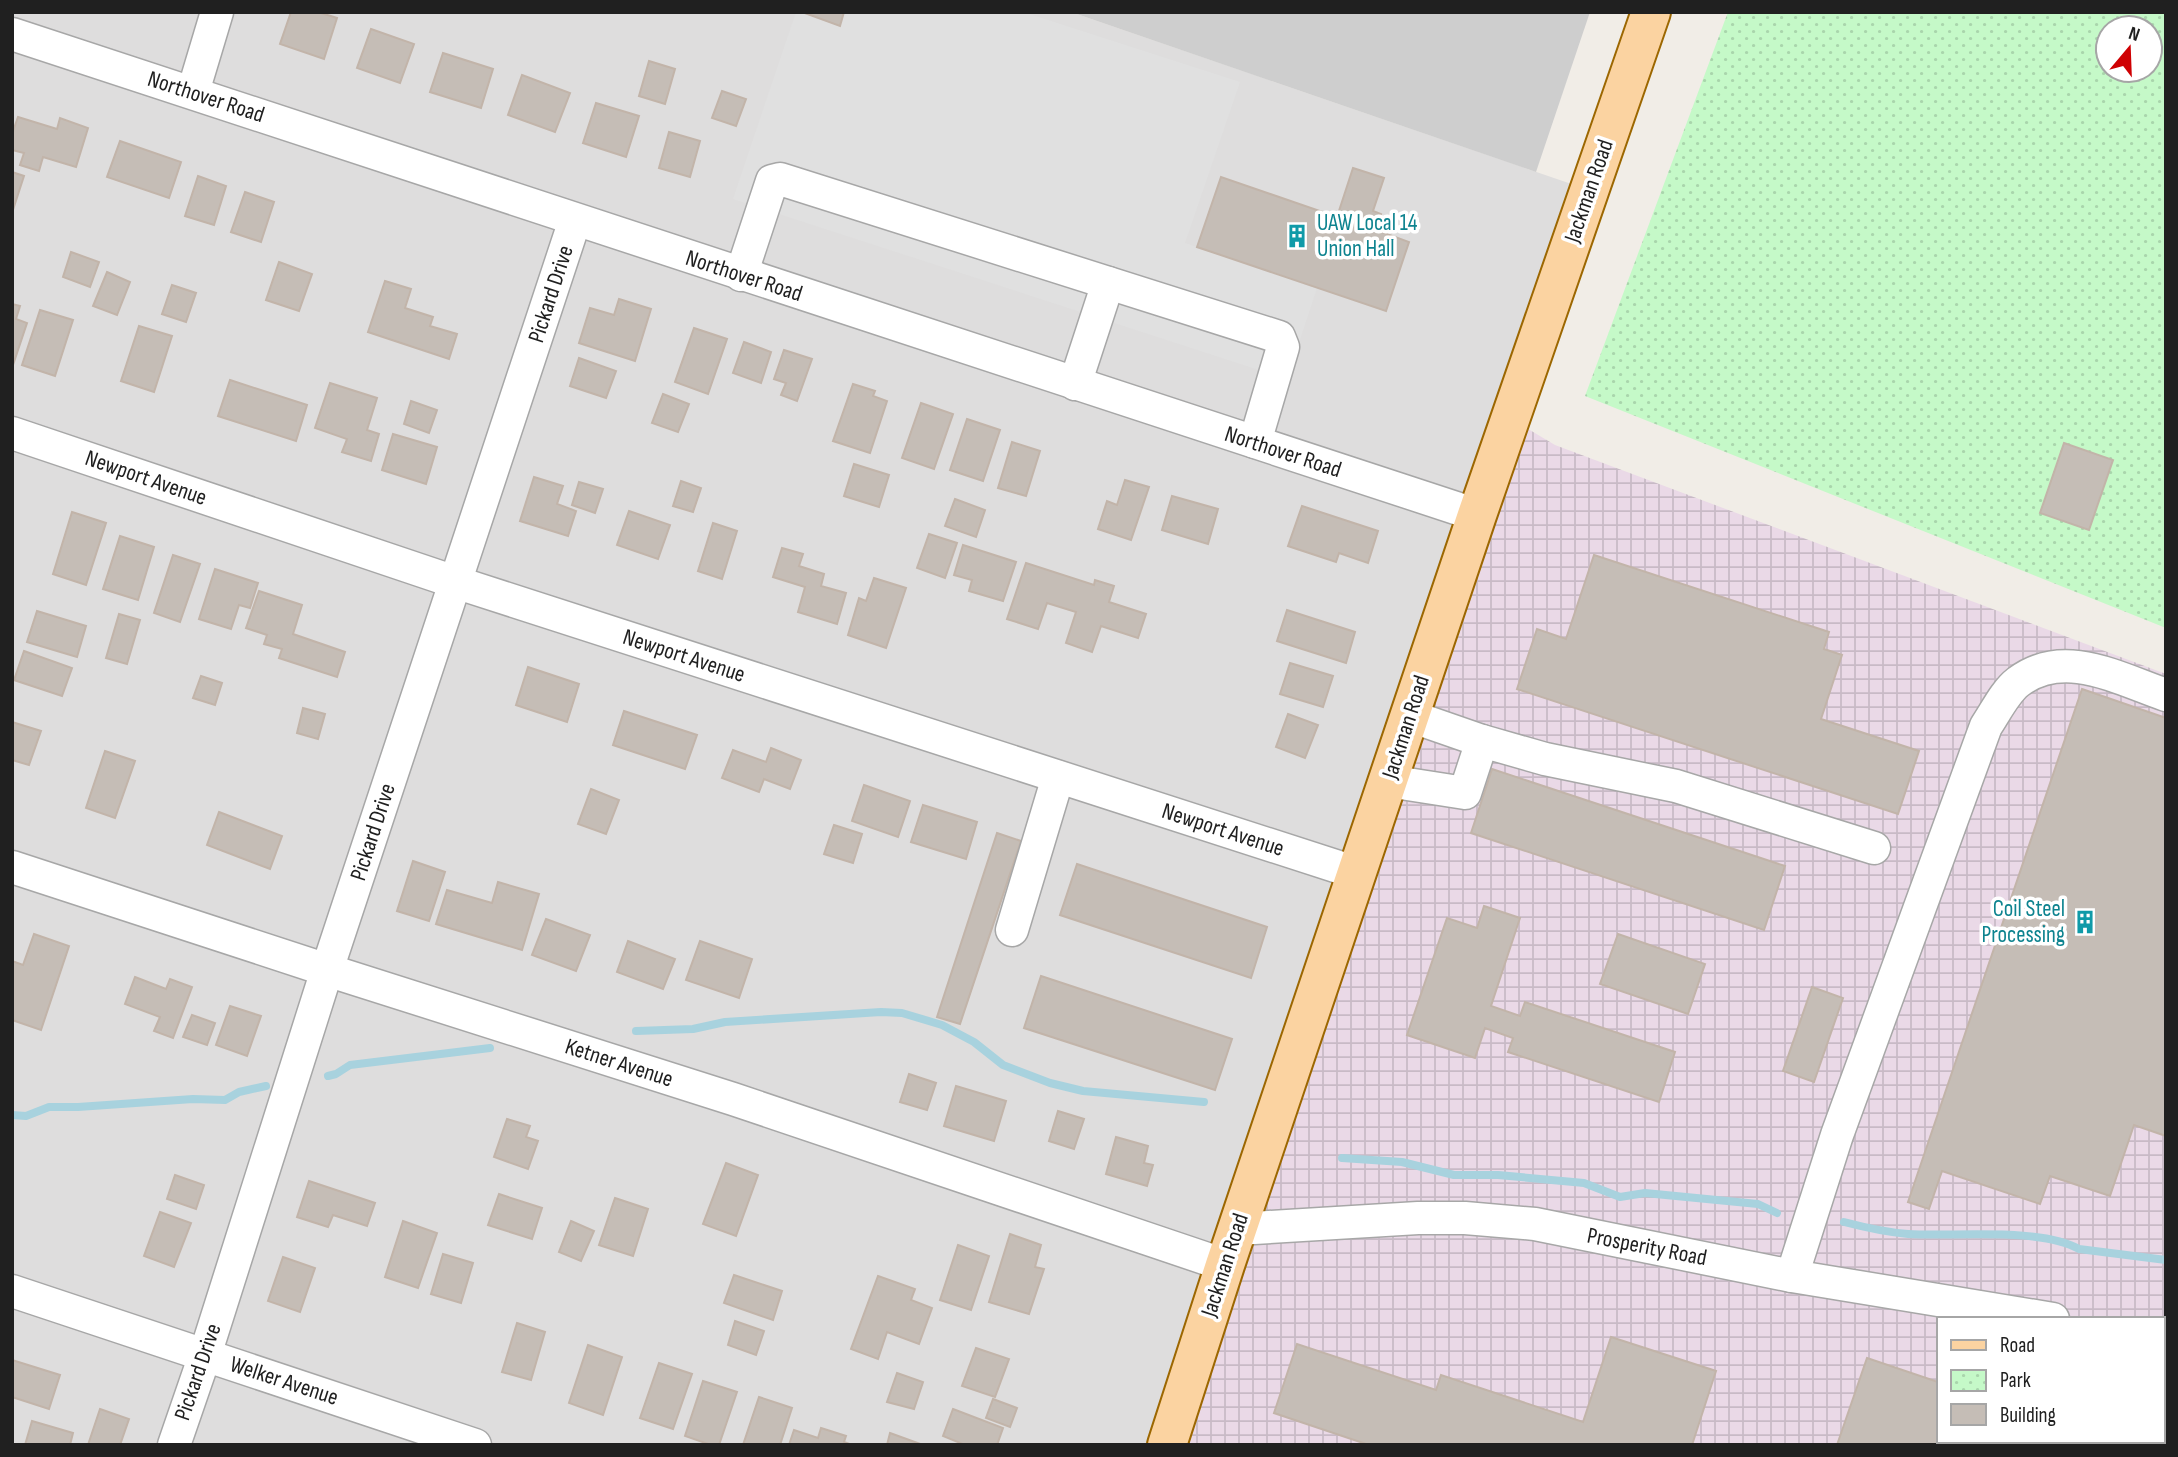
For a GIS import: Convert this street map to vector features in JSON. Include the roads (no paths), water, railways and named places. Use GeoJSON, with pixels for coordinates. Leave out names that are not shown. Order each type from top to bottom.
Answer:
{"type":"FeatureCollection","features":[{"type":"Feature","properties":{"kind":"main road","name":"Jackman Road"},"geometry":{"type":"LineString","coordinates":[[1167,1445],[1477,515],[1651,12]]}},
{"type":"Feature","properties":{"kind":"street"},"geometry":{"type":"LineString","coordinates":[[193,92],[217,12]]}},
{"type":"Feature","properties":{"kind":"street","name":"Northover Road"},"geometry":{"type":"LineString","coordinates":[[12,34],[1477,515]]}},
{"type":"Feature","properties":{"kind":"street"},"geometry":{"type":"LineString","coordinates":[[741,275],[772,181],[780,178],[1279,337],[1283,347],[1255,443]]}},
{"type":"Feature","properties":{"kind":"street","name":"Pickard Drive"},"geometry":{"type":"LineString","coordinates":[[174,1445],[327,970],[575,220]]}},
{"type":"Feature","properties":{"kind":"street"},"geometry":{"type":"LineString","coordinates":[[1075,384],[1108,283]]}},
{"type":"Feature","properties":{"kind":"street","name":"Newport Avenue"},"geometry":{"type":"LineString","coordinates":[[12,433],[455,582],[1357,873]]}},
{"type":"Feature","properties":{"kind":"street"},"geometry":{"type":"LineString","coordinates":[[1793,1276],[1837,1135],[1986,726],[2017,683],[2046,668],[2082,665],[2166,695]]}},
{"type":"Feature","properties":{"kind":"street"},"geometry":{"type":"LineString","coordinates":[[1410,716],[1545,759],[1676,786],[1874,848]]}},
{"type":"Feature","properties":{"kind":"street"},"geometry":{"type":"LineString","coordinates":[[1388,781],[1465,793],[1482,741]]}},
{"type":"Feature","properties":{"kind":"street"},"geometry":{"type":"LineString","coordinates":[[1012,930],[1058,777]]}},
{"type":"Feature","properties":{"kind":"street","name":"Ketner Avenue"},"geometry":{"type":"LineString","coordinates":[[12,867],[733,1098],[1225,1265]]}},
{"type":"Feature","properties":{"kind":"street","name":"Prosperity Road"},"geometry":{"type":"LineString","coordinates":[[1237,1229],[1418,1218],[1465,1218],[1535,1224],[1793,1276],[2041,1317]]}},
{"type":"Feature","properties":{"kind":"street","name":"Welker Avenue"},"geometry":{"type":"LineString","coordinates":[[12,1291],[475,1445]]}},
{"type":"Feature","properties":{"kind":"waterway"},"geometry":{"type":"LineString","coordinates":[[636,1031],[693,1029],[725,1022],[902,1013],[942,1025],[974,1042],[1003,1065],[1050,1083],[1083,1091],[1204,1102]]}},
{"type":"Feature","properties":{"kind":"waterway"},"geometry":{"type":"LineString","coordinates":[[328,1076],[350,1065],[490,1048]]}},
{"type":"Feature","properties":{"kind":"waterway"},"geometry":{"type":"LineString","coordinates":[[12,1115],[26,1116],[49,1107],[193,1099],[225,1100],[239,1092],[266,1086]]}},
{"type":"Feature","properties":{"kind":"waterway"},"geometry":{"type":"LineString","coordinates":[[1342,1158],[1402,1162],[1454,1175],[1498,1175],[1584,1183],[1620,1197],[1645,1193],[1758,1204],[1777,1213]]}},
{"type":"Feature","properties":{"kind":"waterway"},"geometry":{"type":"LineString","coordinates":[[1844,1222],[1908,1234],[2020,1235],[2062,1242],[2079,1249],[2166,1260]]}},
{"type":"Feature","properties":{"kind":"place","name":"UAW Local 14 Union Hall"},"geometry":{"type":"Point","coordinates":[1297,236]}},
{"type":"Feature","properties":{"kind":"place","name":"Coil Steel Processing"},"geometry":{"type":"Point","coordinates":[2085,922]}}]}
